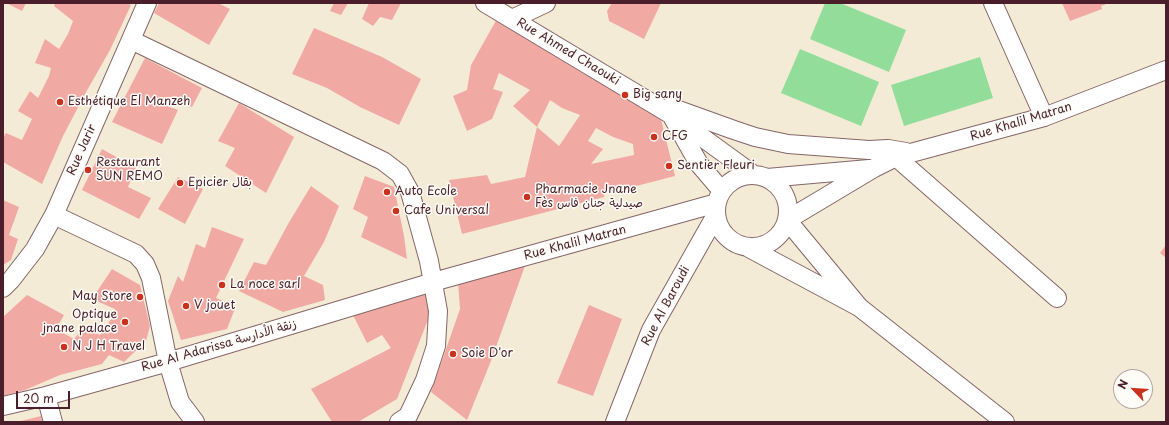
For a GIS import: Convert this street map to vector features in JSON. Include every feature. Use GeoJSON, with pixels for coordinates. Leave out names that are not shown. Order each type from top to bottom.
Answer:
{"type":"FeatureCollection","features":[{"type":"Feature","properties":{"kind":"street","name":"Rue Jarir"},"geometry":{"type":"LineString","coordinates":[[3,288],[35,249],[54,215],[147,3]]}},
{"type":"Feature","properties":{"kind":"street","name":"Rue Ahmed Chaouki"},"geometry":{"type":"LineString","coordinates":[[485,3],[664,110],[760,176]]}},
{"type":"Feature","properties":{"kind":"street"},"geometry":{"type":"LineString","coordinates":[[512,19],[546,3]]}},
{"type":"Feature","properties":{"kind":"street"},"geometry":{"type":"LineString","coordinates":[[993,3],[1044,117]]}},
{"type":"Feature","properties":{"kind":"street"},"geometry":{"type":"LineString","coordinates":[[131,40],[382,161],[400,174],[410,192],[429,261],[438,311],[436,346],[425,380],[406,420]]}},
{"type":"Feature","properties":{"kind":"street","name":"Rue Khalil Matran"},"geometry":{"type":"LineString","coordinates":[[787,220],[874,168],[904,156],[1044,117],[1166,70]]}},
{"type":"Feature","properties":{"kind":"street"},"geometry":{"type":"LineString","coordinates":[[664,110],[673,107],[755,137],[788,144],[869,150],[888,149],[904,156],[1057,298]]}},
{"type":"Feature","properties":{"kind":"street","name":"Rue Ahmed Chaouki"},"geometry":{"type":"LineString","coordinates":[[664,110],[699,164],[718,203]]}},
{"type":"Feature","properties":{"kind":"street","name":"Rue Khalil Matran"},"geometry":{"type":"LineString","coordinates":[[760,176],[874,168]]}},
{"type":"Feature","properties":{"kind":"street"},"geometry":{"type":"LineString","coordinates":[[749,248],[762,246],[773,241],[782,232],[787,220],[788,207],[784,195],[777,185],[760,176],[742,176],[730,182],[718,203],[719,228],[727,238],[737,245],[749,248],[859,307],[1005,422]]}},
{"type":"Feature","properties":{"kind":"street","name":"Rue Khalil Matran"},"geometry":{"type":"LineString","coordinates":[[433,282],[718,203]]}},
{"type":"Feature","properties":{"kind":"street","name":"Rue Al Baroudi"},"geometry":{"type":"LineString","coordinates":[[615,422],[651,330],[718,203]]}},
{"type":"Feature","properties":{"kind":"street"},"geometry":{"type":"LineString","coordinates":[[54,215],[136,254],[146,264],[168,362],[180,402],[195,422]]}},
{"type":"Feature","properties":{"kind":"street"},"geometry":{"type":"LineString","coordinates":[[787,220],[859,307]]}},
{"type":"Feature","properties":{"kind":"street","name":"Rue Al Adarissa زنقة الأدارسة"},"geometry":{"type":"LineString","coordinates":[[3,406],[46,396],[168,362],[433,282]]}},
{"type":"Feature","properties":{"kind":"street"},"geometry":{"type":"LineString","coordinates":[[46,396],[52,422]]}},
{"type":"Feature","properties":{"kind":"green space"},"geometry":{"type":"Polygon","coordinates":[[[825,3],[840,3],[906,30],[889,72],[810,39],[825,3]]]}},
{"type":"Feature","properties":{"kind":"green space"},"geometry":{"type":"Polygon","coordinates":[[[800,49],[879,82],[861,126],[781,93],[800,49]]]}},
{"type":"Feature","properties":{"kind":"green space"},"geometry":{"type":"Polygon","coordinates":[[[980,57],[993,98],[904,126],[891,85],[980,57]]]}},
{"type":"Feature","properties":{"kind":"building"},"geometry":{"type":"Polygon","coordinates":[[[6,3],[26,3],[22,11],[6,3]]]}},
{"type":"Feature","properties":{"kind":"building"},"geometry":{"type":"Polygon","coordinates":[[[55,3],[127,3],[131,5],[110,50],[63,136],[42,184],[3,162],[3,138],[6,133],[22,140],[32,119],[18,111],[30,91],[38,98],[49,76],[51,68],[35,63],[45,39],[59,49],[68,34],[73,21],[54,6],[55,3]]]}},
{"type":"Feature","properties":{"kind":"building"},"geometry":{"type":"Polygon","coordinates":[[[159,3],[218,3],[230,9],[209,45],[154,13],[159,3]]]}},
{"type":"Feature","properties":{"kind":"building"},"geometry":{"type":"Polygon","coordinates":[[[334,3],[348,3],[341,15],[330,11],[334,3]]]}},
{"type":"Feature","properties":{"kind":"building"},"geometry":{"type":"Polygon","coordinates":[[[369,3],[401,3],[392,20],[380,17],[373,26],[362,19],[369,3]]]}},
{"type":"Feature","properties":{"kind":"building"},"geometry":{"type":"Polygon","coordinates":[[[612,3],[661,3],[644,39],[609,21],[607,11],[612,3]]]}},
{"type":"Feature","properties":{"kind":"building"},"geometry":{"type":"Polygon","coordinates":[[[1062,3],[1109,3],[1101,6],[1102,9],[1070,21],[1062,3]]]}},
{"type":"Feature","properties":{"kind":"building"},"geometry":{"type":"Polygon","coordinates":[[[498,17],[535,44],[584,74],[660,115],[675,176],[613,192],[606,187],[604,197],[462,234],[449,180],[487,175],[491,184],[525,177],[537,127],[513,106],[530,90],[499,73],[493,89],[503,92],[492,119],[467,131],[453,96],[467,90],[471,65],[498,17]],[[550,100],[537,127],[559,146],[580,115],[562,108],[550,100]],[[596,128],[588,141],[603,149],[591,164],[634,155],[633,144],[613,137],[596,128]]]}},
{"type":"Feature","properties":{"kind":"building"},"geometry":{"type":"Polygon","coordinates":[[[314,28],[382,57],[421,79],[399,125],[360,107],[327,88],[292,74],[314,28]]]}},
{"type":"Feature","properties":{"kind":"building"},"geometry":{"type":"Polygon","coordinates":[[[145,58],[202,88],[192,107],[172,97],[167,106],[178,110],[162,144],[112,122],[145,58]]]}},
{"type":"Feature","properties":{"kind":"building"},"geometry":{"type":"Polygon","coordinates":[[[239,103],[294,137],[266,193],[225,166],[235,148],[218,141],[239,103]]]}},
{"type":"Feature","properties":{"kind":"building"},"geometry":{"type":"Polygon","coordinates":[[[102,149],[136,168],[128,187],[151,198],[139,219],[82,190],[102,149]]]}},
{"type":"Feature","properties":{"kind":"building"},"geometry":{"type":"Polygon","coordinates":[[[365,176],[394,187],[407,259],[361,237],[368,217],[353,209],[365,176]]]}},
{"type":"Feature","properties":{"kind":"building"},"geometry":{"type":"Polygon","coordinates":[[[178,177],[203,189],[185,224],[158,209],[178,177]]]}},
{"type":"Feature","properties":{"kind":"building"},"geometry":{"type":"Polygon","coordinates":[[[311,186],[339,206],[324,242],[304,276],[323,285],[325,300],[283,312],[239,291],[254,262],[266,265],[311,186]]]}},
{"type":"Feature","properties":{"kind":"building"},"geometry":{"type":"Polygon","coordinates":[[[3,200],[19,207],[9,235],[18,239],[11,260],[3,265],[3,200]]]}},
{"type":"Feature","properties":{"kind":"building"},"geometry":{"type":"Polygon","coordinates":[[[212,227],[244,239],[216,298],[236,306],[227,329],[181,340],[168,301],[178,276],[183,282],[196,244],[205,248],[212,227]]]}},
{"type":"Feature","properties":{"kind":"building"},"geometry":{"type":"Polygon","coordinates":[[[1166,245],[1166,258],[1160,253],[1166,245]]]}},
{"type":"Feature","properties":{"kind":"building"},"geometry":{"type":"Polygon","coordinates":[[[526,263],[491,361],[467,420],[431,392],[460,309],[458,282],[526,263]]]}},
{"type":"Feature","properties":{"kind":"building"},"geometry":{"type":"Polygon","coordinates":[[[112,269],[140,285],[150,326],[146,341],[124,362],[109,355],[102,364],[60,375],[25,390],[3,396],[3,317],[27,295],[64,315],[56,329],[74,339],[83,328],[100,335],[112,318],[115,309],[92,299],[112,269]]]}},
{"type":"Feature","properties":{"kind":"building"},"geometry":{"type":"Polygon","coordinates":[[[425,285],[431,312],[397,399],[358,422],[332,422],[311,389],[391,348],[382,335],[367,343],[352,313],[425,285]]]}},
{"type":"Feature","properties":{"kind":"building"},"geometry":{"type":"Polygon","coordinates":[[[589,305],[622,319],[593,396],[557,383],[589,305]]]}},
{"type":"Feature","properties":{"kind":"building"},"geometry":{"type":"Polygon","coordinates":[[[41,416],[42,422],[21,422],[21,421],[41,416]]]}},
{"type":"Feature","properties":{"kind":"place","name":"Big sany"},"geometry":{"type":"Point","coordinates":[625,95]}},
{"type":"Feature","properties":{"kind":"place","name":"Esthétique El Manzeh"},"geometry":{"type":"Point","coordinates":[60,102]}},
{"type":"Feature","properties":{"kind":"place","name":"CFG"},"geometry":{"type":"Point","coordinates":[654,137]}},
{"type":"Feature","properties":{"kind":"place","name":"Sentier Fleuri"},"geometry":{"type":"Point","coordinates":[669,166]}},
{"type":"Feature","properties":{"kind":"place","name":"Restaurant SUN REMO"},"geometry":{"type":"Point","coordinates":[88,170]}},
{"type":"Feature","properties":{"kind":"place","name":"Epicier بقال"},"geometry":{"type":"Point","coordinates":[180,183]}},
{"type":"Feature","properties":{"kind":"place","name":"Auto Ecole"},"geometry":{"type":"Point","coordinates":[387,192]}},
{"type":"Feature","properties":{"kind":"place","name":"Pharmacie Jnane Fès صيدلية جنان فاس"},"geometry":{"type":"Point","coordinates":[527,197]}},
{"type":"Feature","properties":{"kind":"place","name":"Cafe Universal"},"geometry":{"type":"Point","coordinates":[396,211]}},
{"type":"Feature","properties":{"kind":"place","name":"La noce sarl"},"geometry":{"type":"Point","coordinates":[222,285]}},
{"type":"Feature","properties":{"kind":"place","name":"May Store"},"geometry":{"type":"Point","coordinates":[140,297]}},
{"type":"Feature","properties":{"kind":"place","name":"V jouet"},"geometry":{"type":"Point","coordinates":[186,306]}},
{"type":"Feature","properties":{"kind":"place","name":"Optique jnane palace"},"geometry":{"type":"Point","coordinates":[125,322]}},
{"type":"Feature","properties":{"kind":"place","name":"N J H Travel"},"geometry":{"type":"Point","coordinates":[64,347]}},
{"type":"Feature","properties":{"kind":"place","name":"Soie D'or"},"geometry":{"type":"Point","coordinates":[453,354]}}]}
